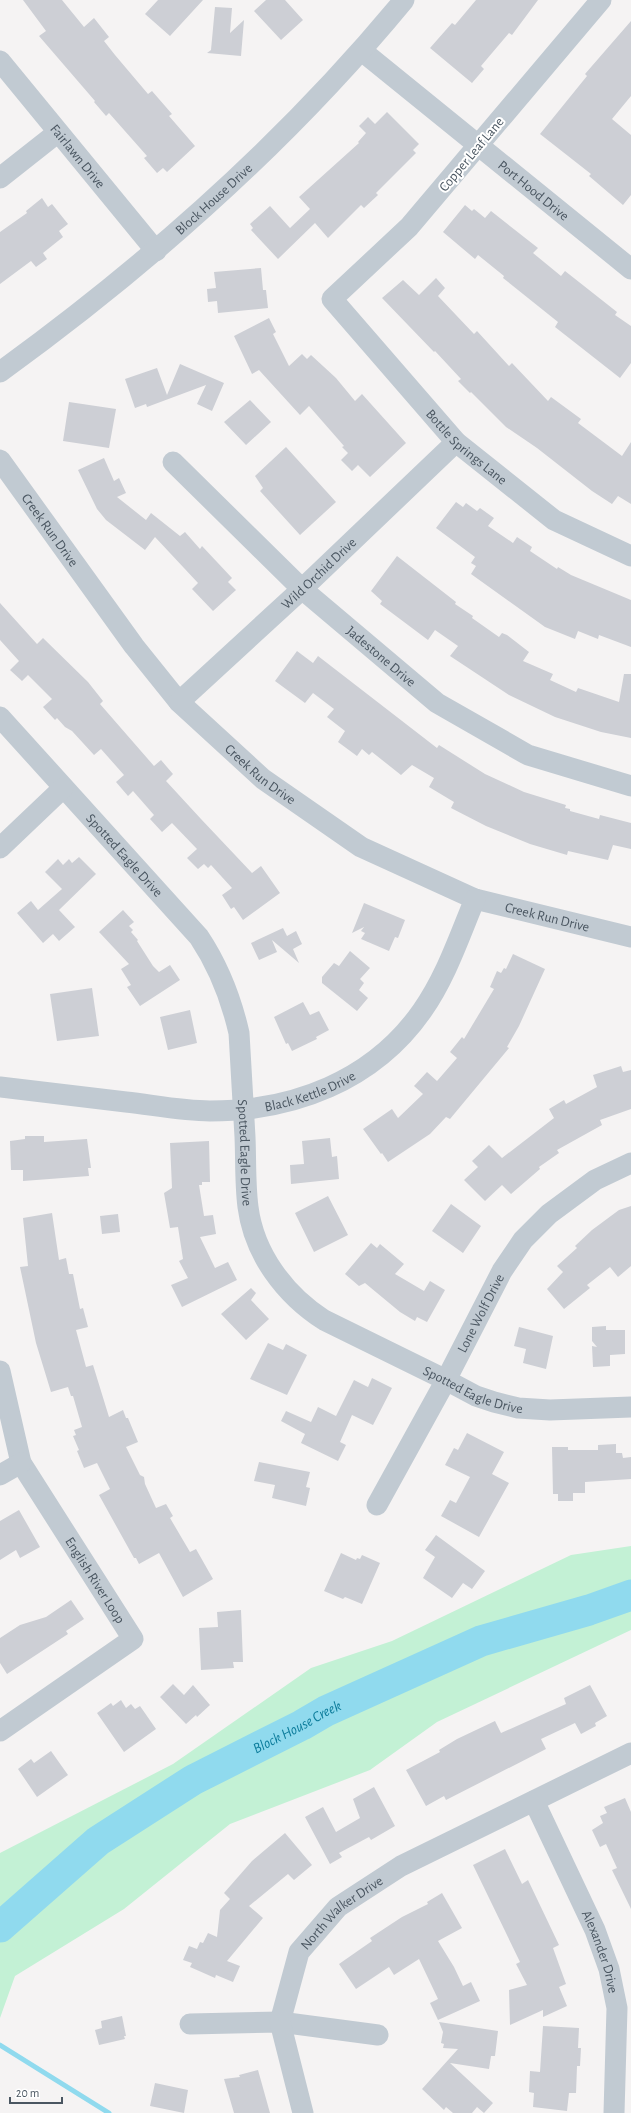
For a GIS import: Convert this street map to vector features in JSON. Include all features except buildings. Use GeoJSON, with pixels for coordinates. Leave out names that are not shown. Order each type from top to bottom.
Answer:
{"type":"FeatureCollection","features":[{"type":"Feature","properties":{"kind":"street","name":"Block House Drive"},"geometry":{"type":"LineString","coordinates":[[0,372],[58,330],[156,251],[261,156],[362,51],[404,0]]}},
{"type":"Feature","properties":{"kind":"street","name":"Copper Leaf Lane"},"geometry":{"type":"LineString","coordinates":[[332,299],[409,227],[601,0]]}},
{"type":"Feature","properties":{"kind":"street","name":"Port Hood Drive"},"geometry":{"type":"LineString","coordinates":[[362,51],[631,268]]}},
{"type":"Feature","properties":{"kind":"street","name":"Fairlawn Drive"},"geometry":{"type":"LineString","coordinates":[[0,61],[57,133],[156,251]]}},
{"type":"Feature","properties":{"kind":"street"},"geometry":{"type":"LineString","coordinates":[[0,178],[57,133]]}},
{"type":"Feature","properties":{"kind":"street","name":"Bottle Springs Lane"},"geometry":{"type":"LineString","coordinates":[[332,299],[456,442],[554,520],[631,556]]}},
{"type":"Feature","properties":{"kind":"street","name":"Wild Orchid Drive"},"geometry":{"type":"LineString","coordinates":[[179,702],[302,589],[456,442]]}},
{"type":"Feature","properties":{"kind":"street","name":"Creek Run Drive"},"geometry":{"type":"LineString","coordinates":[[0,460],[134,646],[179,702],[263,779],[361,847],[475,899],[631,937]]}},
{"type":"Feature","properties":{"kind":"street","name":"Jadestone Drive"},"geometry":{"type":"LineString","coordinates":[[173,462],[302,589],[437,703],[528,755],[631,786]]}},
{"type":"Feature","properties":{"kind":"street","name":"Spotted Eagle Drive"},"geometry":{"type":"LineString","coordinates":[[0,717],[198,937],[210,954],[233,1005],[239,1033],[248,1207],[256,1238],[270,1266],[289,1292],[306,1309],[324,1320],[476,1396],[518,1408],[550,1410],[631,1406]]}},
{"type":"Feature","properties":{"kind":"street"},"geometry":{"type":"LineString","coordinates":[[0,848],[63,788]]}},
{"type":"Feature","properties":{"kind":"street","name":"Black Kettle Drive"},"geometry":{"type":"LineString","coordinates":[[0,1088],[209,1111],[244,1109],[284,1104],[314,1095],[360,1071],[382,1055],[400,1038],[426,1004],[441,978],[475,899]]}},
{"type":"Feature","properties":{"kind":"street","name":"Lone Wolf Drive"},"geometry":{"type":"LineString","coordinates":[[377,1505],[446,1380],[502,1271],[523,1240],[550,1214],[594,1180],[631,1163]]}},
{"type":"Feature","properties":{"kind":"street","name":"English River Loop"},"geometry":{"type":"LineString","coordinates":[[0,1371],[22,1463],[133,1639],[0,1731]]}},
{"type":"Feature","properties":{"kind":"street"},"geometry":{"type":"LineString","coordinates":[[0,1475],[22,1463]]}},
{"type":"Feature","properties":{"kind":"street","name":"North Walker Drive"},"geometry":{"type":"LineString","coordinates":[[303,2113],[280,2022],[299,1952],[338,1907],[401,1866],[534,1802],[631,1753]]}},
{"type":"Feature","properties":{"kind":"street","name":"Alexander Drive"},"geometry":{"type":"LineString","coordinates":[[534,1802],[595,1930],[609,1969],[623,2044],[614,2113]]}},
{"type":"Feature","properties":{"kind":"street"},"geometry":{"type":"LineString","coordinates":[[190,2024],[280,2022],[378,2035]]}},
{"type":"Feature","properties":{"kind":"green space"},"geometry":{"type":"Polygon","coordinates":[[[631,1546],[631,1630],[437,1722],[370,1770],[230,1824],[124,1909],[15,1976],[0,2018],[0,1853],[173,1764],[311,1668],[392,1641],[571,1555],[631,1546]]]}},
{"type":"Feature","properties":{"kind":"waterway","name":"Block House Creek"},"geometry":{"type":"LineString","coordinates":[[0,1927],[98,1841],[193,1780],[302,1725],[326,1711],[481,1641],[589,1610],[631,1595]]}},
{"type":"Feature","properties":{"kind":"waterway"},"geometry":{"type":"LineString","coordinates":[[0,2045],[109,2113]]}}]}
